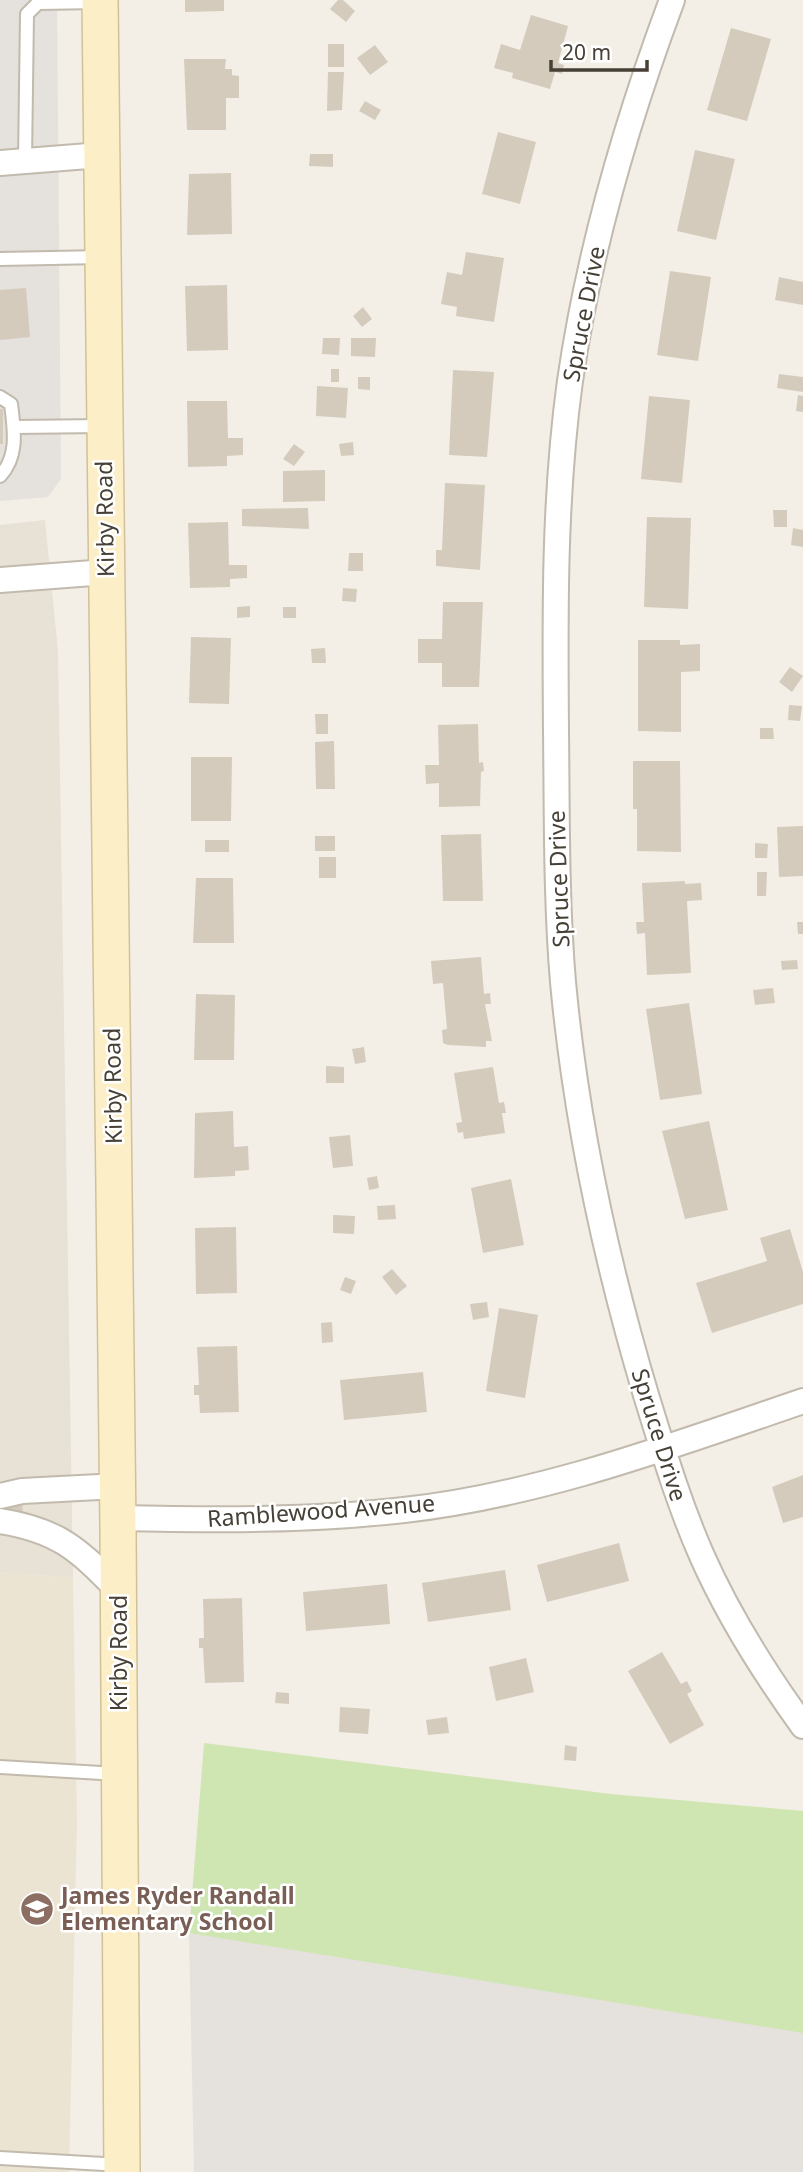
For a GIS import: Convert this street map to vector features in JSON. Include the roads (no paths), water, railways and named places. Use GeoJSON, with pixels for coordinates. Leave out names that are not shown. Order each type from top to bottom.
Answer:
{"type":"FeatureCollection","features":[{"type":"Feature","properties":{"kind":"main road","name":"Kirby Road"},"geometry":{"type":"LineString","coordinates":[[100,1],[118,1502],[122,2169]]}},
{"type":"Feature","properties":{"kind":"street","name":"Spruce Drive"},"geometry":{"type":"LineString","coordinates":[[672,0],[611,186],[579,326],[570,383],[557,507],[555,670],[560,931],[573,1069],[611,1269],[662,1447],[683,1510],[721,1595],[762,1669],[803,1726]]}},
{"type":"Feature","properties":{"kind":"street"},"geometry":{"type":"LineString","coordinates":[[12,162],[101,155]]}},
{"type":"Feature","properties":{"kind":"street"},"geometry":{"type":"LineString","coordinates":[[0,580],[106,572]]}},
{"type":"Feature","properties":{"kind":"street","name":"Ramblewood Avenue"},"geometry":{"type":"LineString","coordinates":[[0,1496],[22,1491],[118,1502],[237,1521],[405,1510],[533,1484],[662,1447],[803,1401]]}},
{"type":"Feature","properties":{"kind":"street"},"geometry":{"type":"LineString","coordinates":[[0,1521],[34,1526],[78,1549],[118,1590]]}},
{"type":"Feature","properties":{"kind":"lane"},"geometry":{"type":"LineString","coordinates":[[12,162],[27,14],[38,3],[100,1]]}},
{"type":"Feature","properties":{"kind":"lane"},"geometry":{"type":"LineString","coordinates":[[0,260],[102,257]]}},
{"type":"Feature","properties":{"kind":"lane"},"geometry":{"type":"LineString","coordinates":[[0,397],[11,404],[14,427],[13,454],[0,476]]}},
{"type":"Feature","properties":{"kind":"lane"},"geometry":{"type":"LineString","coordinates":[[14,427],[104,425]]}},
{"type":"Feature","properties":{"kind":"lane"},"geometry":{"type":"LineString","coordinates":[[0,1767],[119,1774]]}},
{"type":"Feature","properties":{"kind":"lane"},"geometry":{"type":"LineString","coordinates":[[0,2158],[122,2169]]}},
{"type":"Feature","properties":{"kind":"place","name":"James Ryder Randall Elementary School"},"geometry":{"type":"Point","coordinates":[37,1909]}}]}
